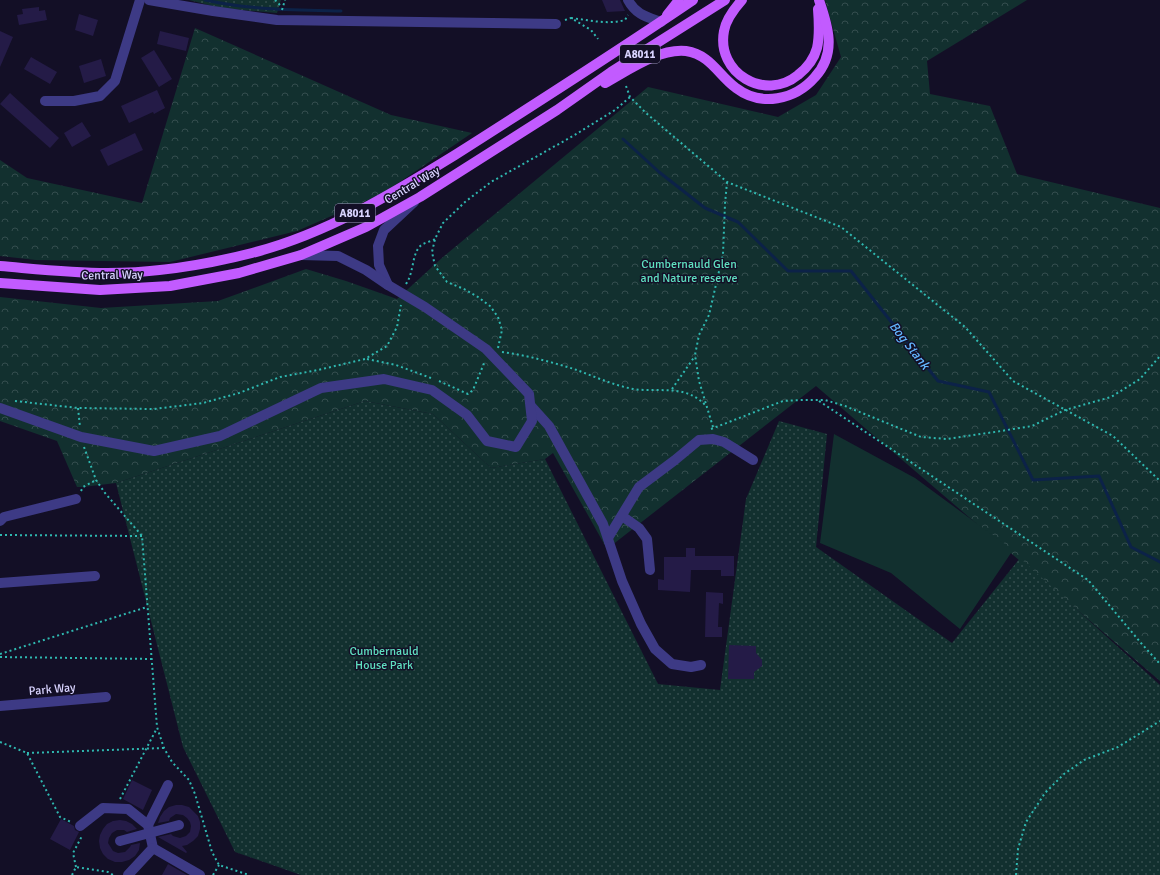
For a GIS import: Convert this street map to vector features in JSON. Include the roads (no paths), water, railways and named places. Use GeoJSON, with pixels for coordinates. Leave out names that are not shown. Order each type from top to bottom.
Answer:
{"type":"FeatureCollection","features":[{"type":"Feature","properties":{"kind":"main road"},"geometry":{"type":"LineString","coordinates":[[663,21],[679,0]]}},
{"type":"Feature","properties":{"kind":"main road","name":"Central Way"},"geometry":{"type":"LineString","coordinates":[[0,266],[87,272],[140,272],[215,261],[251,253],[296,239],[345,218],[398,190],[504,125],[694,0]]}},
{"type":"Feature","properties":{"kind":"main road","name":"Central Way"},"geometry":{"type":"LineString","coordinates":[[0,282],[100,290],[170,286],[239,273],[301,255],[366,227],[420,197],[557,110],[611,72],[725,0]]}},
{"type":"Feature","properties":{"kind":"main road"},"geometry":{"type":"LineString","coordinates":[[742,0],[725,26],[723,40],[726,55],[734,68],[746,79],[759,85],[768,86],[779,85],[792,80],[806,68],[813,58],[817,48],[819,35],[818,0]]}},
{"type":"Feature","properties":{"kind":"main road"},"geometry":{"type":"LineString","coordinates":[[557,110],[646,61],[675,51],[691,52],[706,59],[718,69],[731,84],[744,93],[758,98],[772,99],[791,95],[800,90],[815,77],[822,68],[826,56],[829,44],[828,24],[818,0]]}},
{"type":"Feature","properties":{"kind":"street"},"geometry":{"type":"LineString","coordinates":[[45,101],[74,101],[100,96],[115,81],[140,0]]}},
{"type":"Feature","properties":{"kind":"street"},"geometry":{"type":"LineString","coordinates":[[149,0],[213,12],[277,20],[556,24]]}},
{"type":"Feature","properties":{"kind":"street"},"geometry":{"type":"LineString","coordinates":[[629,2],[642,16],[663,21]]}},
{"type":"Feature","properties":{"kind":"street"},"geometry":{"type":"LineString","coordinates":[[388,285],[379,265],[378,246],[384,230],[420,197]]}},
{"type":"Feature","properties":{"kind":"street"},"geometry":{"type":"LineString","coordinates":[[0,408],[81,437],[154,451],[220,436],[321,388],[384,379],[432,390],[468,415],[487,440],[516,447],[532,421],[529,394],[489,352],[425,307],[366,270],[338,256],[301,255]]}},
{"type":"Feature","properties":{"kind":"street"},"geometry":{"type":"LineString","coordinates":[[531,406],[549,426],[603,524],[622,581],[641,624],[656,649],[672,664],[691,667],[701,665]]}},
{"type":"Feature","properties":{"kind":"street"},"geometry":{"type":"LineString","coordinates":[[608,538],[639,487],[699,440],[713,439],[724,442],[754,460]]}},
{"type":"Feature","properties":{"kind":"street"},"geometry":{"type":"LineString","coordinates":[[0,521],[4,517],[76,499]]}},
{"type":"Feature","properties":{"kind":"street"},"geometry":{"type":"LineString","coordinates":[[622,516],[639,528],[647,539],[650,570]]}},
{"type":"Feature","properties":{"kind":"street"},"geometry":{"type":"LineString","coordinates":[[0,583],[95,576]]}},
{"type":"Feature","properties":{"kind":"street","name":"Park Way"},"geometry":{"type":"LineString","coordinates":[[0,706],[106,697]]}},
{"type":"Feature","properties":{"kind":"street"},"geometry":{"type":"LineString","coordinates":[[149,829],[168,785]]}},
{"type":"Feature","properties":{"kind":"street"},"geometry":{"type":"LineString","coordinates":[[80,826],[103,808],[128,809],[149,829],[153,848],[200,875]]}},
{"type":"Feature","properties":{"kind":"street"},"geometry":{"type":"LineString","coordinates":[[120,841],[149,829],[179,825]]}},
{"type":"Feature","properties":{"kind":"street"},"geometry":{"type":"LineString","coordinates":[[128,875],[153,848]]}},
{"type":"Feature","properties":{"kind":"waterway","name":"Bog Stank"},"geometry":{"type":"LineString","coordinates":[[205,0],[256,8],[341,11]]}},
{"type":"Feature","properties":{"kind":"waterway","name":"Bog Stank"},"geometry":{"type":"LineString","coordinates":[[623,139],[659,172],[705,208],[738,222],[788,271],[851,271],[938,381],[989,392],[1033,480],[1099,476],[1131,547],[1160,562]]}},
{"type":"Feature","properties":{"kind":"park label","name":"Cumbernauld Glen and Nature reserve"},"geometry":{"type":"Point","coordinates":[689,271]}},
{"type":"Feature","properties":{"kind":"park label","name":"Cumbernauld House Park"},"geometry":{"type":"Point","coordinates":[384,658]}}]}
